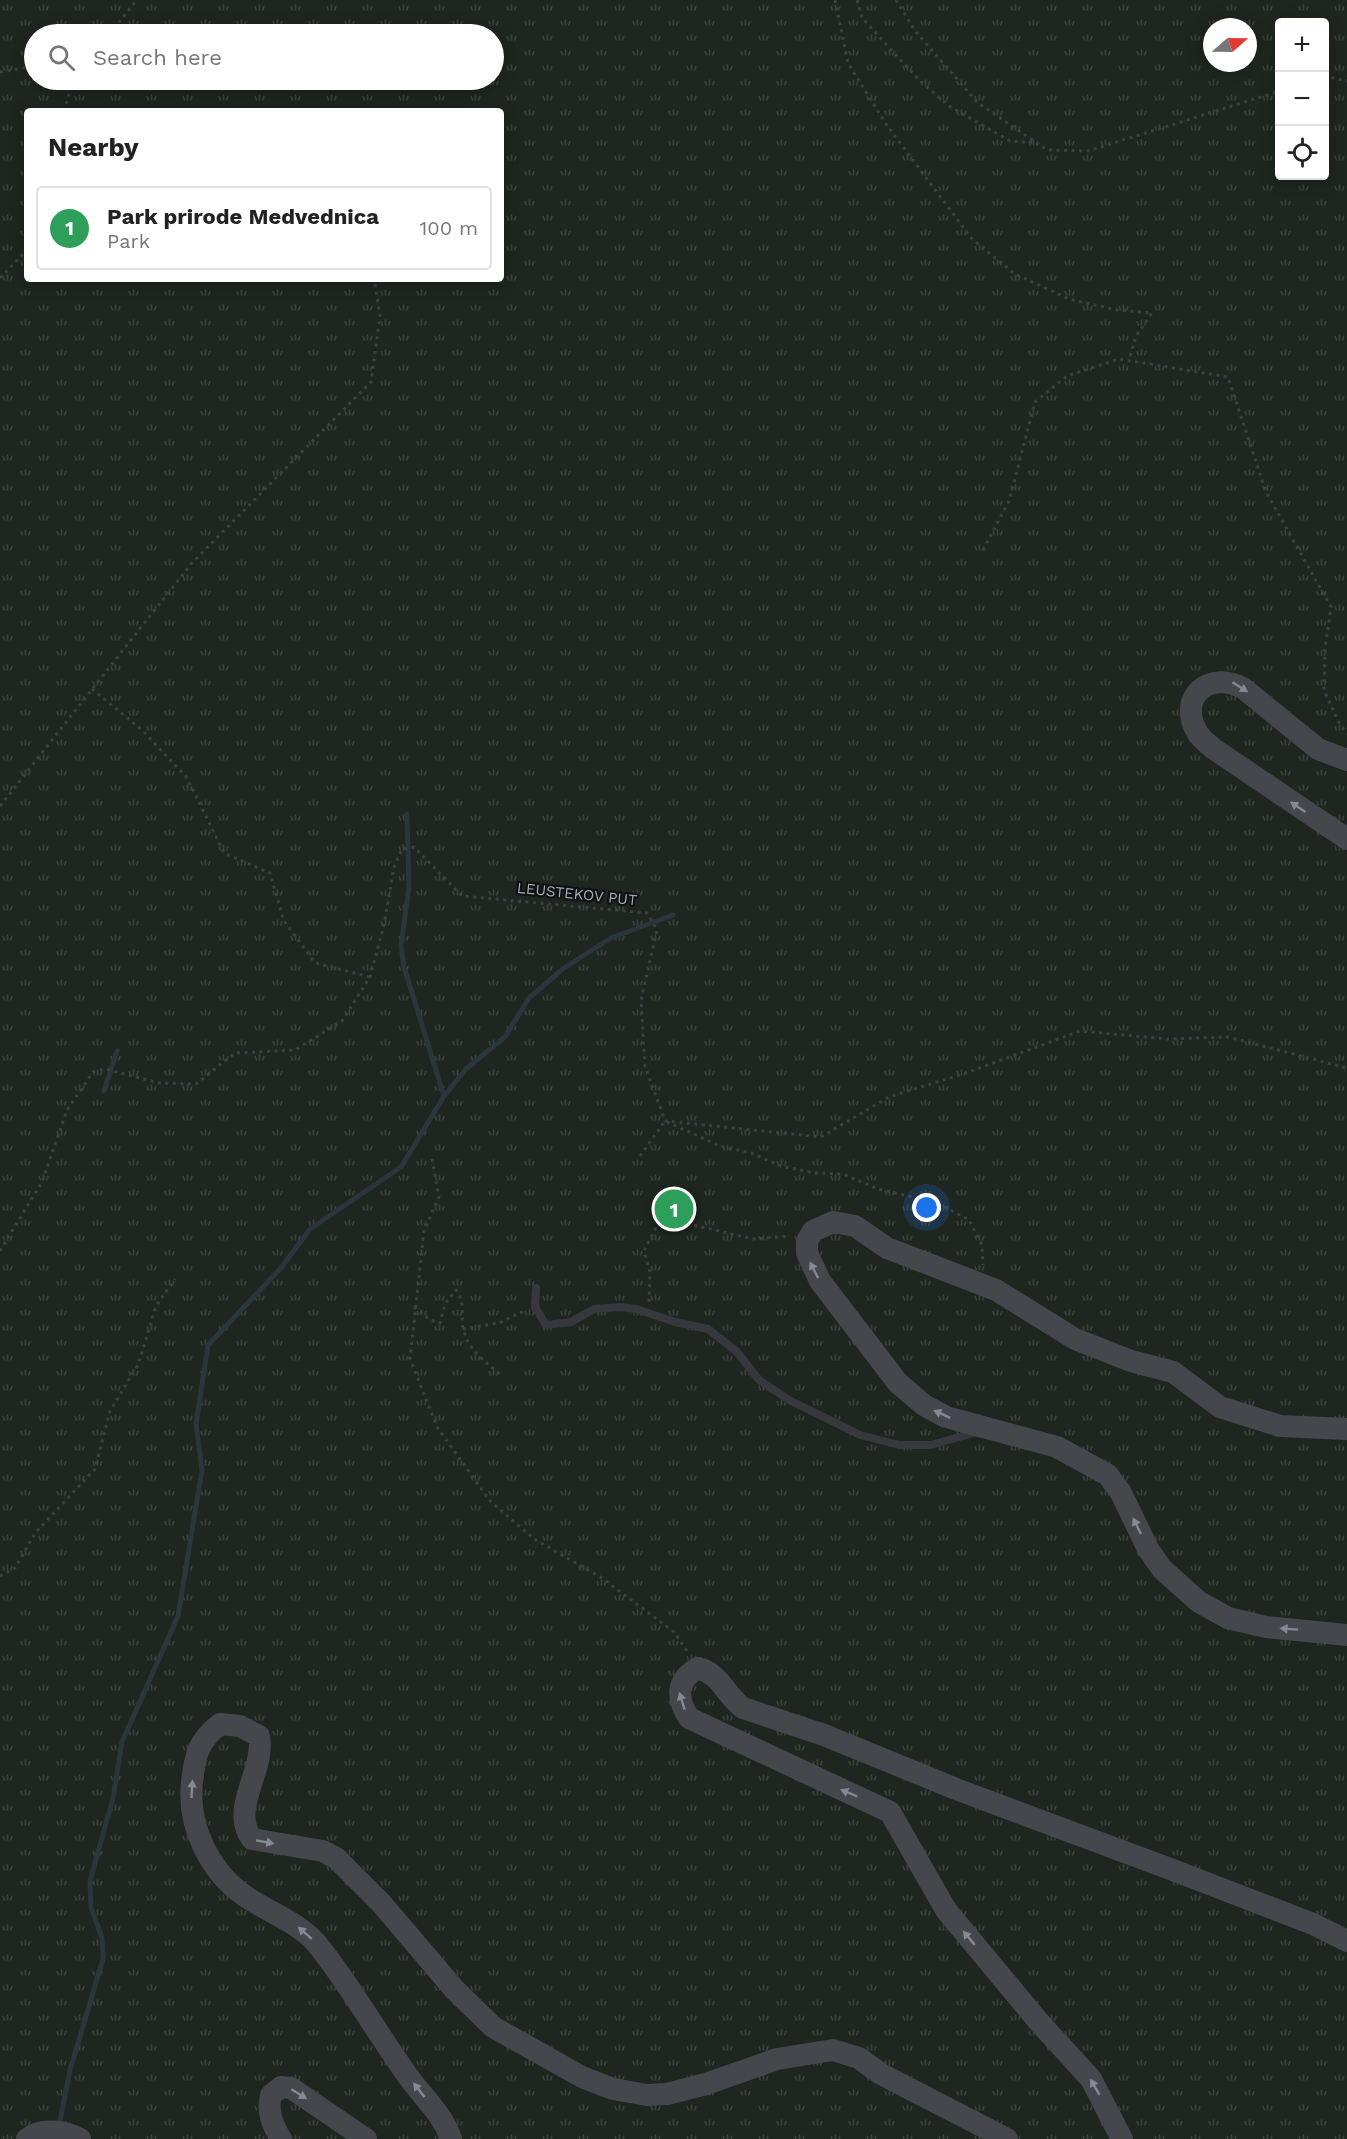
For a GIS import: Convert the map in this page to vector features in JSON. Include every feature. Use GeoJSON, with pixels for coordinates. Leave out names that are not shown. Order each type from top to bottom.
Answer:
{"type":"FeatureCollection","features":[{"type":"Feature","properties":{"kind":"main road"},"geometry":{"type":"LineString","coordinates":[[1347,760],[1318,749],[1243,688],[1229,680],[1215,681],[1198,691],[1193,698],[1191,717],[1197,733],[1214,749],[1347,839]]}},
{"type":"Feature","properties":{"kind":"main road"},"geometry":{"type":"LineString","coordinates":[[1347,1429],[1280,1426],[1220,1407],[1173,1372],[1111,1354],[1075,1339],[1021,1304],[977,1283],[887,1248],[855,1226],[844,1222],[825,1224],[810,1235],[807,1253],[820,1281],[898,1383],[924,1405],[946,1417],[1057,1447],[1108,1475],[1121,1493],[1148,1549],[1162,1569],[1199,1602],[1228,1618],[1266,1627],[1347,1635]]}},
{"type":"Feature","properties":{"kind":"main road"},"geometry":{"type":"LineString","coordinates":[[1122,2139],[1091,2079],[1039,2022],[946,1910],[890,1812],[689,1718],[681,1706],[678,1692],[687,1674],[698,1668],[709,1671],[719,1680],[732,1700],[742,1708],[824,1735],[956,1789],[1313,1924],[1347,1941]]}},
{"type":"Feature","properties":{"kind":"main road"},"geometry":{"type":"LineString","coordinates":[[450,2139],[439,2116],[410,2079],[316,1943],[290,1920],[245,1896],[222,1875],[202,1847],[190,1795],[194,1765],[206,1734],[220,1724],[240,1726],[259,1736],[261,1749],[249,1790],[244,1821],[246,1832],[252,1839],[323,1851],[336,1858],[367,1887],[455,1990],[493,2027],[582,2077],[613,2089],[647,2095],[668,2094],[706,2084],[777,2059],[833,2050],[859,2058],[881,2074],[1007,2139]]}},
{"type":"Feature","properties":{"kind":"main road"},"geometry":{"type":"LineString","coordinates":[[281,2139],[271,2123],[269,2105],[271,2095],[281,2087],[291,2088],[366,2139]]}},
{"type":"Feature","properties":{"kind":"main road"},"geometry":{"type":"LineString","coordinates":[[27,2139],[64,2134]]}},
{"type":"Feature","properties":{"kind":"lane"},"geometry":{"type":"LineString","coordinates":[[536,1287],[535,1307],[546,1325],[571,1322],[594,1309],[621,1307],[708,1329],[737,1352],[759,1380],[789,1400],[860,1435],[899,1445],[931,1445],[989,1429]]}},
{"type":"Feature","properties":{"kind":"path"},"geometry":{"type":"LineString","coordinates":[[117,24],[137,0]]}},
{"type":"Feature","properties":{"kind":"path"},"geometry":{"type":"LineString","coordinates":[[835,0],[848,63],[886,124],[972,239],[1015,274],[1069,299],[1117,310],[1152,313],[1136,336],[1128,361]]}},
{"type":"Feature","properties":{"kind":"path"},"geometry":{"type":"LineString","coordinates":[[857,0],[862,18],[919,80],[949,106],[1010,141],[1036,144]]}},
{"type":"Feature","properties":{"kind":"path"},"geometry":{"type":"LineString","coordinates":[[896,0],[916,32],[977,102],[1047,150],[1088,151],[1275,93]]}},
{"type":"Feature","properties":{"kind":"path"},"geometry":{"type":"LineString","coordinates":[[0,72],[24,68]]}},
{"type":"Feature","properties":{"kind":"path"},"geometry":{"type":"LineString","coordinates":[[1329,77],[1347,81]]}},
{"type":"Feature","properties":{"kind":"path"},"geometry":{"type":"LineString","coordinates":[[65,108],[70,90]]}},
{"type":"Feature","properties":{"kind":"path"},"geometry":{"type":"LineString","coordinates":[[0,278],[24,253]]}},
{"type":"Feature","properties":{"kind":"path"},"geometry":{"type":"LineString","coordinates":[[0,806],[191,564],[371,382],[380,316],[374,282]]}},
{"type":"Feature","properties":{"kind":"path"},"geometry":{"type":"LineString","coordinates":[[982,550],[1009,501],[1035,402],[1067,376],[1119,359],[1228,377],[1266,492],[1331,607],[1325,650],[1324,690],[1338,721],[1347,734]]}},
{"type":"Feature","properties":{"kind":"path"},"geometry":{"type":"LineString","coordinates":[[92,690],[142,730],[187,778],[224,853],[270,873],[284,921],[315,963],[370,977]]}},
{"type":"Feature","properties":{"kind":"path","name":"LEUSTEKOV PUT"},"geometry":{"type":"LineString","coordinates":[[0,1251],[42,1182],[67,1110],[93,1072],[105,1069],[159,1083],[196,1084],[235,1053],[294,1050],[342,1021],[370,977],[384,925],[394,867],[402,849],[414,847],[462,896],[647,913],[657,930],[641,1000],[645,1066],[665,1121]]}},
{"type":"Feature","properties":{"kind":"path"},"geometry":{"type":"LineString","coordinates":[[665,1121],[821,1137],[890,1097],[966,1073],[1080,1031],[1167,1039],[1228,1037],[1347,1068]]}},
{"type":"Feature","properties":{"kind":"path"},"geometry":{"type":"LineString","coordinates":[[640,1156],[665,1121]]}},
{"type":"Feature","properties":{"kind":"path"},"geometry":{"type":"LineString","coordinates":[[665,1121],[720,1146],[750,1153],[781,1166],[815,1173],[843,1174],[878,1189],[938,1203],[969,1220],[982,1245],[984,1271],[977,1283]]}},
{"type":"Feature","properties":{"kind":"path"},"geometry":{"type":"LineString","coordinates":[[432,1159],[439,1197],[424,1231],[410,1359],[437,1427],[490,1501],[534,1539],[602,1578],[674,1632],[698,1668]]}},
{"type":"Feature","properties":{"kind":"path"},"geometry":{"type":"LineString","coordinates":[[647,1313],[651,1292],[650,1272],[644,1251],[659,1222],[680,1222],[753,1239],[810,1235]]}},
{"type":"Feature","properties":{"kind":"path"},"geometry":{"type":"LineString","coordinates":[[0,1576],[15,1568],[36,1532],[95,1469],[110,1411],[138,1365],[156,1306],[175,1279]]}},
{"type":"Feature","properties":{"kind":"path"},"geometry":{"type":"LineString","coordinates":[[414,1307],[430,1320],[440,1323],[445,1304],[456,1290],[463,1299],[463,1329],[471,1348],[501,1375]]}},
{"type":"Feature","properties":{"kind":"path"},"geometry":{"type":"LineString","coordinates":[[463,1329],[499,1323],[535,1307]]}},
{"type":"Feature","properties":{"kind":"green space"},"geometry":{"type":"Polygon","coordinates":[[[0,0],[1347,0],[1347,2139],[0,2139],[0,0]]]}},
{"type":"Feature","properties":{"kind":"waterway"},"geometry":{"type":"LineString","coordinates":[[407,814],[409,887],[401,946],[404,967],[444,1096]]}},
{"type":"Feature","properties":{"kind":"waterway"},"geometry":{"type":"LineString","coordinates":[[59,2126],[70,2070],[103,1959],[102,1938],[91,1907],[90,1881],[113,1798],[122,1742],[178,1616],[202,1470],[196,1424],[208,1345],[281,1268],[310,1229],[401,1167],[444,1096],[466,1069],[505,1037],[529,998],[564,968],[611,938],[673,915]]}},
{"type":"Feature","properties":{"kind":"waterway"},"geometry":{"type":"LineString","coordinates":[[104,1091],[117,1051]]}},
{"type":"Feature","properties":{"kind":"place","name":"Park prirode Medvednica"},"geometry":{"type":"Point","coordinates":[674,1209]}}]}
